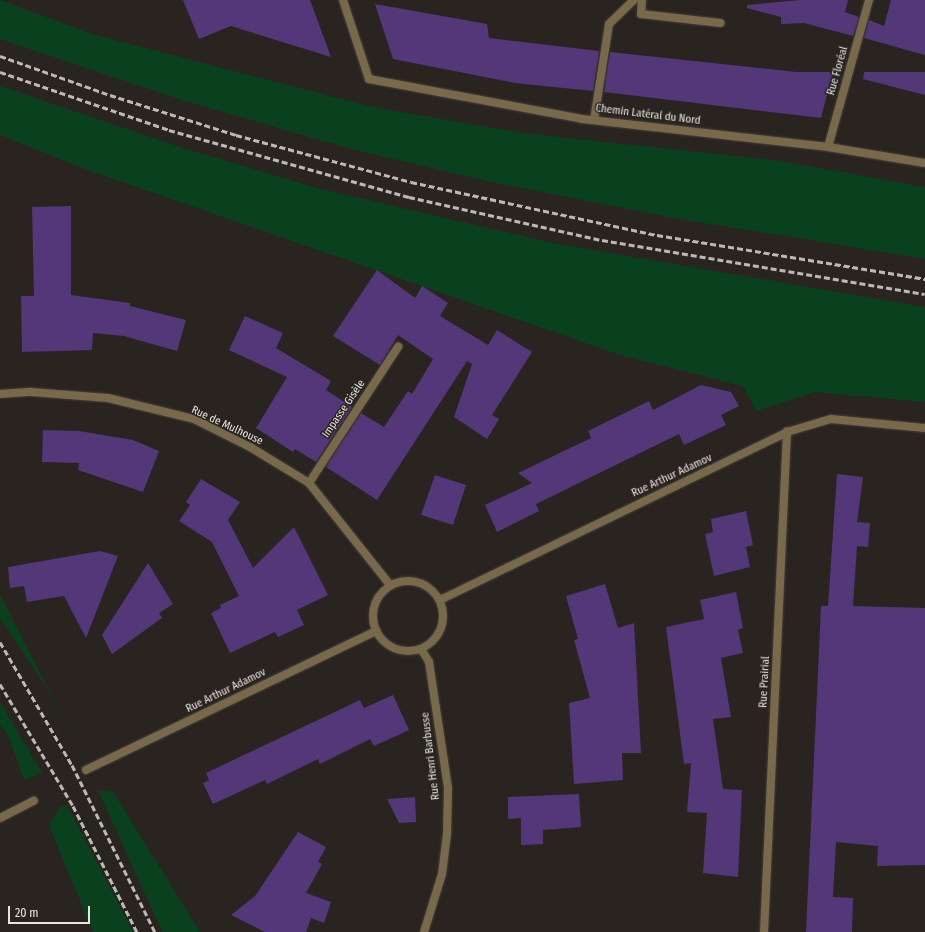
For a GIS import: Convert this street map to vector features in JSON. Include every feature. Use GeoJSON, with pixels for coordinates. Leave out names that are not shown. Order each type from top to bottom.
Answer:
{"type":"FeatureCollection","features":[{"type":"Feature","properties":{"kind":"street","name":"Chemin Latéral du Nord"},"geometry":{"type":"LineString","coordinates":[[343,0],[369,79],[594,120],[828,147],[925,163]]}},
{"type":"Feature","properties":{"kind":"street"},"geometry":{"type":"LineString","coordinates":[[594,120],[609,24],[634,0]]}},
{"type":"Feature","properties":{"kind":"street"},"geometry":{"type":"LineString","coordinates":[[642,0],[641,14],[720,23]]}},
{"type":"Feature","properties":{"kind":"street","name":"Rue Floréal"},"geometry":{"type":"LineString","coordinates":[[828,147],[869,0]]}},
{"type":"Feature","properties":{"kind":"street","name":"Impasse Gisèle"},"geometry":{"type":"LineString","coordinates":[[308,483],[398,347]]}},
{"type":"Feature","properties":{"kind":"street","name":"Rue de Mulhouse"},"geometry":{"type":"LineString","coordinates":[[0,394],[31,392],[108,398],[194,419],[250,447],[308,483],[390,585]]}},
{"type":"Feature","properties":{"kind":"street","name":"Rue Arthur Adamov"},"geometry":{"type":"LineString","coordinates":[[440,600],[787,432],[831,418],[925,428]]}},
{"type":"Feature","properties":{"kind":"street","name":"Rue Prairial"},"geometry":{"type":"LineString","coordinates":[[764,932],[787,432]]}},
{"type":"Feature","properties":{"kind":"street"},"geometry":{"type":"LineString","coordinates":[[411,580],[423,584],[440,600],[443,623],[431,643],[421,649],[400,650],[382,640],[376,631],[373,611],[375,602],[380,593],[390,585],[411,580]]}},
{"type":"Feature","properties":{"kind":"street","name":"Rue Arthur Adamov"},"geometry":{"type":"LineString","coordinates":[[86,770],[376,631]]}},
{"type":"Feature","properties":{"kind":"street","name":"Rue Henri Barbusse"},"geometry":{"type":"LineString","coordinates":[[421,649],[429,662],[448,788],[447,834],[442,874],[424,932]]}},
{"type":"Feature","properties":{"kind":"street"},"geometry":{"type":"LineString","coordinates":[[0,818],[34,801]]}},
{"type":"Feature","properties":{"kind":"green space"},"geometry":{"type":"Polygon","coordinates":[[[0,0],[95,35],[372,107],[523,133],[780,161],[925,187],[925,259],[668,217],[491,182],[355,150],[185,101],[0,39],[0,0]]]}},
{"type":"Feature","properties":{"kind":"green space"},"geometry":{"type":"Polygon","coordinates":[[[0,86],[180,147],[317,188],[552,243],[925,307],[925,402],[815,392],[756,411],[743,386],[620,355],[85,169],[0,135],[0,86]]]}},
{"type":"Feature","properties":{"kind":"green space"},"geometry":{"type":"Polygon","coordinates":[[[0,595],[75,741],[45,685],[0,618],[0,595]]]}},
{"type":"Feature","properties":{"kind":"green space"},"geometry":{"type":"Polygon","coordinates":[[[0,702],[42,773],[24,780],[8,735],[0,725],[0,702]]]}},
{"type":"Feature","properties":{"kind":"green space"},"geometry":{"type":"Polygon","coordinates":[[[98,790],[113,792],[200,932],[162,932],[98,790]]]}},
{"type":"Feature","properties":{"kind":"green space"},"geometry":{"type":"Polygon","coordinates":[[[67,805],[133,932],[93,932],[49,826],[59,808],[67,805]]]}},
{"type":"Feature","properties":{"kind":"building"},"geometry":{"type":"Polygon","coordinates":[[[183,0],[310,0],[331,57],[231,26],[199,39],[183,0]]]}},
{"type":"Feature","properties":{"kind":"building"},"geometry":{"type":"Polygon","coordinates":[[[801,0],[848,0],[845,12],[859,17],[853,36],[804,23],[781,24],[781,17],[747,8],[747,5],[801,0]]]}},
{"type":"Feature","properties":{"kind":"building"},"geometry":{"type":"Polygon","coordinates":[[[891,0],[925,0],[925,55],[864,38],[869,20],[884,26],[891,0]]]}},
{"type":"Feature","properties":{"kind":"building"},"geometry":{"type":"Polygon","coordinates":[[[375,4],[487,24],[489,38],[599,51],[593,91],[515,83],[393,59],[375,4]]]}},
{"type":"Feature","properties":{"kind":"building"},"geometry":{"type":"Polygon","coordinates":[[[610,52],[796,72],[833,72],[821,118],[604,92],[610,52]]]}},
{"type":"Feature","properties":{"kind":"building"},"geometry":{"type":"Polygon","coordinates":[[[864,72],[925,72],[925,95],[863,79],[864,72]]]}},
{"type":"Feature","properties":{"kind":"building"},"geometry":{"type":"Polygon","coordinates":[[[71,206],[71,295],[130,303],[130,306],[186,320],[177,351],[124,336],[93,333],[92,350],[22,352],[21,296],[34,296],[32,207],[71,206]]]}},
{"type":"Feature","properties":{"kind":"building"},"geometry":{"type":"Polygon","coordinates":[[[377,270],[415,298],[422,286],[448,303],[440,316],[488,345],[497,330],[532,352],[492,415],[499,419],[487,439],[454,417],[472,364],[467,361],[377,500],[326,467],[361,413],[384,427],[408,391],[412,394],[433,359],[398,335],[380,365],[333,336],[377,270]]]}},
{"type":"Feature","properties":{"kind":"building"},"geometry":{"type":"Polygon","coordinates":[[[245,316],[283,333],[276,348],[331,381],[326,390],[352,407],[316,462],[295,449],[293,452],[256,428],[287,377],[229,350],[245,316]]]}},
{"type":"Feature","properties":{"kind":"building"},"geometry":{"type":"Polygon","coordinates":[[[701,385],[731,392],[739,406],[721,415],[726,425],[684,445],[679,434],[536,504],[539,511],[497,532],[485,505],[532,483],[518,473],[591,438],[588,431],[649,401],[653,410],[701,385]]]}},
{"type":"Feature","properties":{"kind":"building"},"geometry":{"type":"Polygon","coordinates":[[[43,430],[79,431],[133,440],[159,451],[143,492],[78,470],[79,463],[42,462],[43,430]]]}},
{"type":"Feature","properties":{"kind":"building"},"geometry":{"type":"Polygon","coordinates":[[[837,474],[863,477],[857,522],[870,523],[868,547],[857,546],[853,606],[925,608],[925,865],[877,866],[878,846],[836,842],[833,897],[853,898],[852,932],[806,932],[821,606],[828,606],[837,474]]]}},
{"type":"Feature","properties":{"kind":"building"},"geometry":{"type":"Polygon","coordinates":[[[435,475],[466,485],[453,525],[421,515],[435,475]]]}},
{"type":"Feature","properties":{"kind":"building"},"geometry":{"type":"Polygon","coordinates":[[[201,479],[240,502],[228,520],[253,568],[294,527],[328,595],[297,610],[304,625],[278,637],[275,632],[230,653],[211,613],[221,608],[220,605],[239,596],[212,542],[179,521],[190,505],[186,502],[201,479]]]}},
{"type":"Feature","properties":{"kind":"building"},"geometry":{"type":"Polygon","coordinates":[[[746,511],[753,545],[746,547],[750,567],[714,576],[705,534],[713,532],[711,519],[746,511]]]}},
{"type":"Feature","properties":{"kind":"building"},"geometry":{"type":"Polygon","coordinates":[[[100,551],[118,556],[86,638],[64,596],[27,602],[24,586],[10,588],[8,567],[100,551]]]}},
{"type":"Feature","properties":{"kind":"building"},"geometry":{"type":"Polygon","coordinates":[[[148,563],[173,604],[159,613],[162,618],[112,654],[102,635],[148,563]]]}},
{"type":"Feature","properties":{"kind":"building"},"geometry":{"type":"Polygon","coordinates":[[[605,584],[618,628],[634,623],[641,753],[622,753],[623,780],[574,784],[569,703],[590,698],[574,640],[578,639],[566,596],[605,584]]]}},
{"type":"Feature","properties":{"kind":"building"},"geometry":{"type":"Polygon","coordinates":[[[736,592],[743,628],[738,630],[743,653],[721,658],[731,717],[713,719],[723,789],[742,790],[738,877],[703,873],[707,813],[687,812],[691,763],[684,764],[666,627],[704,619],[700,600],[736,592]]]}},
{"type":"Feature","properties":{"kind":"building"},"geometry":{"type":"Polygon","coordinates":[[[393,695],[409,730],[374,746],[370,739],[320,764],[318,759],[267,784],[265,780],[213,804],[203,783],[209,780],[206,773],[360,700],[364,708],[393,695]]]}},
{"type":"Feature","properties":{"kind":"building"},"geometry":{"type":"Polygon","coordinates":[[[579,794],[581,827],[543,830],[543,844],[521,845],[521,818],[508,819],[508,797],[579,794]]]}},
{"type":"Feature","properties":{"kind":"building"},"geometry":{"type":"Polygon","coordinates":[[[415,797],[416,822],[399,823],[387,799],[415,797]]]}},
{"type":"Feature","properties":{"kind":"building"},"geometry":{"type":"Polygon","coordinates":[[[298,832],[326,847],[318,862],[322,864],[306,893],[331,902],[324,923],[311,918],[306,932],[265,932],[231,915],[255,896],[298,832]]]}},
{"type":"Feature","properties":{"kind":"railway"},"geometry":{"type":"LineString","coordinates":[[0,56],[110,95],[236,135],[411,182],[657,235],[925,279]]}},
{"type":"Feature","properties":{"kind":"railway"},"geometry":{"type":"LineString","coordinates":[[0,72],[169,130],[409,197],[602,240],[925,294]]}},
{"type":"Feature","properties":{"kind":"railway"},"geometry":{"type":"LineString","coordinates":[[0,642],[72,765],[155,932]]}},
{"type":"Feature","properties":{"kind":"railway"},"geometry":{"type":"LineString","coordinates":[[0,684],[73,806],[137,932]]}}]}
